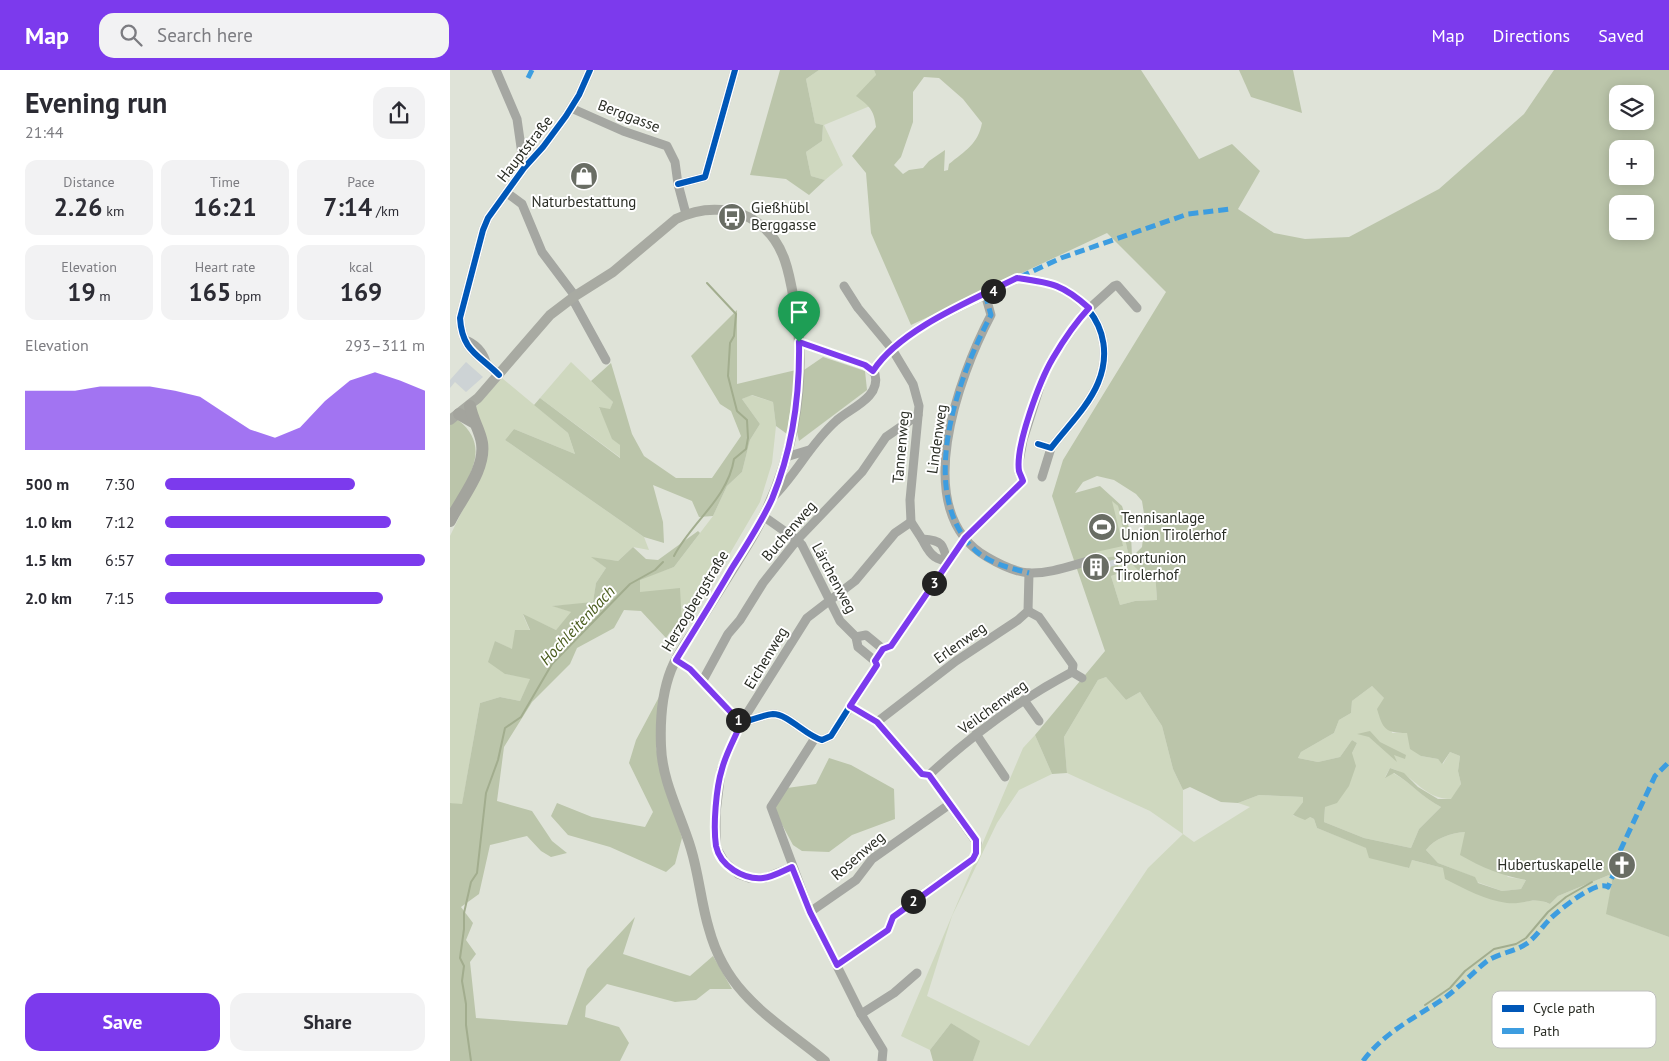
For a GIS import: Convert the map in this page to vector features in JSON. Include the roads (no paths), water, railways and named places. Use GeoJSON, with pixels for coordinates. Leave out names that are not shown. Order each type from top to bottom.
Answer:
{"type":"FeatureCollection","features":[{"type":"Feature","properties":{"kind":"highway"},"geometry":{"type":"LineString","coordinates":[[450,521],[477,471],[482,455],[482,441],[473,422],[470,406]]}},
{"type":"Feature","properties":{"kind":"highway"},"geometry":{"type":"LineString","coordinates":[[454,417],[473,422]]}},
{"type":"Feature","properties":{"kind":"main road","name":"Herzogbergstraße"},"geometry":{"type":"LineString","coordinates":[[686,214],[716,209],[743,214],[765,228],[774,239],[786,263],[797,316],[799,342],[797,402],[786,457],[772,499],[676,660],[669,676],[663,700],[661,746],[663,763],[667,781],[692,852],[708,926],[717,956],[736,986],[752,1003],[825,1061]]}},
{"type":"Feature","properties":{"kind":"main road"},"geometry":{"type":"LineString","coordinates":[[454,417],[470,406],[499,375],[539,326],[574,297],[613,272],[667,226],[686,214]]}},
{"type":"Feature","properties":{"kind":"street"},"geometry":{"type":"LineString","coordinates":[[496,70],[517,119],[524,168]]}},
{"type":"Feature","properties":{"kind":"street","name":"Hauptstraße"},"geometry":{"type":"LineString","coordinates":[[499,375],[486,362],[480,350],[465,340],[461,332],[460,318],[483,230],[488,218],[524,168],[543,147],[571,108],[590,70]]}},
{"type":"Feature","properties":{"kind":"street"},"geometry":{"type":"LineString","coordinates":[[678,184],[705,177],[735,70]]}},
{"type":"Feature","properties":{"kind":"street","name":"Berggasse"},"geometry":{"type":"LineString","coordinates":[[571,108],[623,131],[667,146],[675,162],[678,184],[686,214]]}},
{"type":"Feature","properties":{"kind":"street"},"geometry":{"type":"LineString","coordinates":[[507,193],[522,204],[542,252],[574,297],[606,360]]}},
{"type":"Feature","properties":{"kind":"street"},"geometry":{"type":"LineString","coordinates":[[873,371],[892,349],[922,327],[1017,278],[1050,282],[1072,293],[1089,308],[1102,337],[1103,369],[1090,397],[1051,448],[1042,477]]}},
{"type":"Feature","properties":{"kind":"street"},"geometry":{"type":"LineString","coordinates":[[676,660],[690,669],[741,723],[772,714],[780,716],[815,738],[822,740],[831,736],[877,665],[875,661],[883,649],[891,646],[965,538],[1023,481],[1019,472],[1019,462],[1023,440],[1045,373],[1052,359],[1089,308],[1114,286],[1117,285],[1137,308]]}},
{"type":"Feature","properties":{"kind":"street","name":"Tannenweg"},"geometry":{"type":"LineString","coordinates":[[844,286],[858,308],[892,349],[913,384],[919,406],[910,500],[911,522]]}},
{"type":"Feature","properties":{"kind":"street","name":"Lindenweg"},"geometry":{"type":"LineString","coordinates":[[985,294],[991,314],[963,376],[952,420],[946,459],[944,479],[948,506],[956,526],[977,552],[1003,566],[1029,573],[1096,559]]}},
{"type":"Feature","properties":{"kind":"street"},"geometry":{"type":"LineString","coordinates":[[772,499],[809,450],[836,421],[873,392],[876,380],[873,371],[865,365],[799,342]]}},
{"type":"Feature","properties":{"kind":"street","name":"Buchenweg"},"geometry":{"type":"LineString","coordinates":[[702,682],[728,634],[740,620],[762,583],[797,540],[862,472],[886,437],[918,415]]}},
{"type":"Feature","properties":{"kind":"street"},"geometry":{"type":"LineString","coordinates":[[1038,444],[1051,448]]}},
{"type":"Feature","properties":{"kind":"street"},"geometry":{"type":"LineString","coordinates":[[786,457],[809,450]]}},
{"type":"Feature","properties":{"kind":"street","name":"Lärchenweg"},"geometry":{"type":"LineString","coordinates":[[763,516],[797,540],[840,621],[856,637],[858,647],[875,661]]}},
{"type":"Feature","properties":{"kind":"street"},"geometry":{"type":"LineString","coordinates":[[911,522],[927,549],[937,558],[947,563]]}},
{"type":"Feature","properties":{"kind":"street","name":"Eichenweg"},"geometry":{"type":"LineString","coordinates":[[792,867],[765,878],[749,878],[738,874],[724,861],[716,847],[716,813],[721,771],[741,723],[806,618],[855,581],[895,533],[911,522]]}},
{"type":"Feature","properties":{"kind":"street"},"geometry":{"type":"LineString","coordinates":[[922,538],[936,540],[945,548],[947,563]]}},
{"type":"Feature","properties":{"kind":"street"},"geometry":{"type":"LineString","coordinates":[[1029,573],[1028,610],[1039,617],[1073,669],[1082,678]]}},
{"type":"Feature","properties":{"kind":"street","name":"Erlenweg"},"geometry":{"type":"LineString","coordinates":[[877,722],[956,661],[1018,620],[1028,610]]}},
{"type":"Feature","properties":{"kind":"street","name":"Lärchenweg"},"geometry":{"type":"LineString","coordinates":[[856,637],[866,635],[883,649]]}},
{"type":"Feature","properties":{"kind":"street","name":"Veilchenweg"},"geometry":{"type":"LineString","coordinates":[[929,775],[976,734],[1024,700],[1073,669]]}},
{"type":"Feature","properties":{"kind":"street"},"geometry":{"type":"LineString","coordinates":[[1024,700],[1039,721]]}},
{"type":"Feature","properties":{"kind":"street"},"geometry":{"type":"LineString","coordinates":[[837,965],[888,930],[893,917],[973,859],[976,853],[976,840],[929,775],[922,774],[877,722],[850,706]]}},
{"type":"Feature","properties":{"kind":"street"},"geometry":{"type":"LineString","coordinates":[[976,734],[1005,777]]}},
{"type":"Feature","properties":{"kind":"street"},"geometry":{"type":"LineString","coordinates":[[815,738],[771,807],[810,912],[861,1014],[883,1050],[882,1061]]}},
{"type":"Feature","properties":{"kind":"street","name":"Rosenweg"},"geometry":{"type":"LineString","coordinates":[[810,912],[856,880],[872,859],[950,804]]}},
{"type":"Feature","properties":{"kind":"street"},"geometry":{"type":"LineString","coordinates":[[861,1014],[894,993],[917,973]]}},
{"type":"Feature","properties":{"kind":"waterway","name":"Hochleitenbach"},"geometry":{"type":"LineString","coordinates":[[674,556],[681,544],[717,498],[730,473],[734,459],[746,449],[748,438],[747,420],[737,411],[728,376],[730,343],[734,336],[736,314],[707,283]]}},
{"type":"Feature","properties":{"kind":"waterway","name":"Hochleitenbach"},"geometry":{"type":"LineString","coordinates":[[471,1061],[462,981],[464,966],[460,958],[464,913],[471,882],[477,873],[486,793],[498,760],[505,728],[521,717],[552,664],[630,584],[655,570],[663,562]]}},
{"type":"Feature","properties":{"kind":"waterway"},"geometry":{"type":"LineString","coordinates":[[1425,1005],[1450,988],[1465,971],[1494,949],[1516,944],[1526,938],[1548,912],[1566,897],[1592,882]]}},
{"type":"Feature","properties":{"kind":"place","name":"Naturbestattung"},"geometry":{"type":"Point","coordinates":[584,176]}},
{"type":"Feature","properties":{"kind":"place","name":"Gießhübl Berggasse"},"geometry":{"type":"Point","coordinates":[732,217]}},
{"type":"Feature","properties":{"kind":"place","name":"Tennisanlage Union Tirolerhof"},"geometry":{"type":"Point","coordinates":[1102,527]}},
{"type":"Feature","properties":{"kind":"place","name":"Sportunion Tirolerhof"},"geometry":{"type":"Point","coordinates":[1096,567]}},
{"type":"Feature","properties":{"kind":"place","name":"Hubertuskapelle"},"geometry":{"type":"Point","coordinates":[1622,865]}}]}
